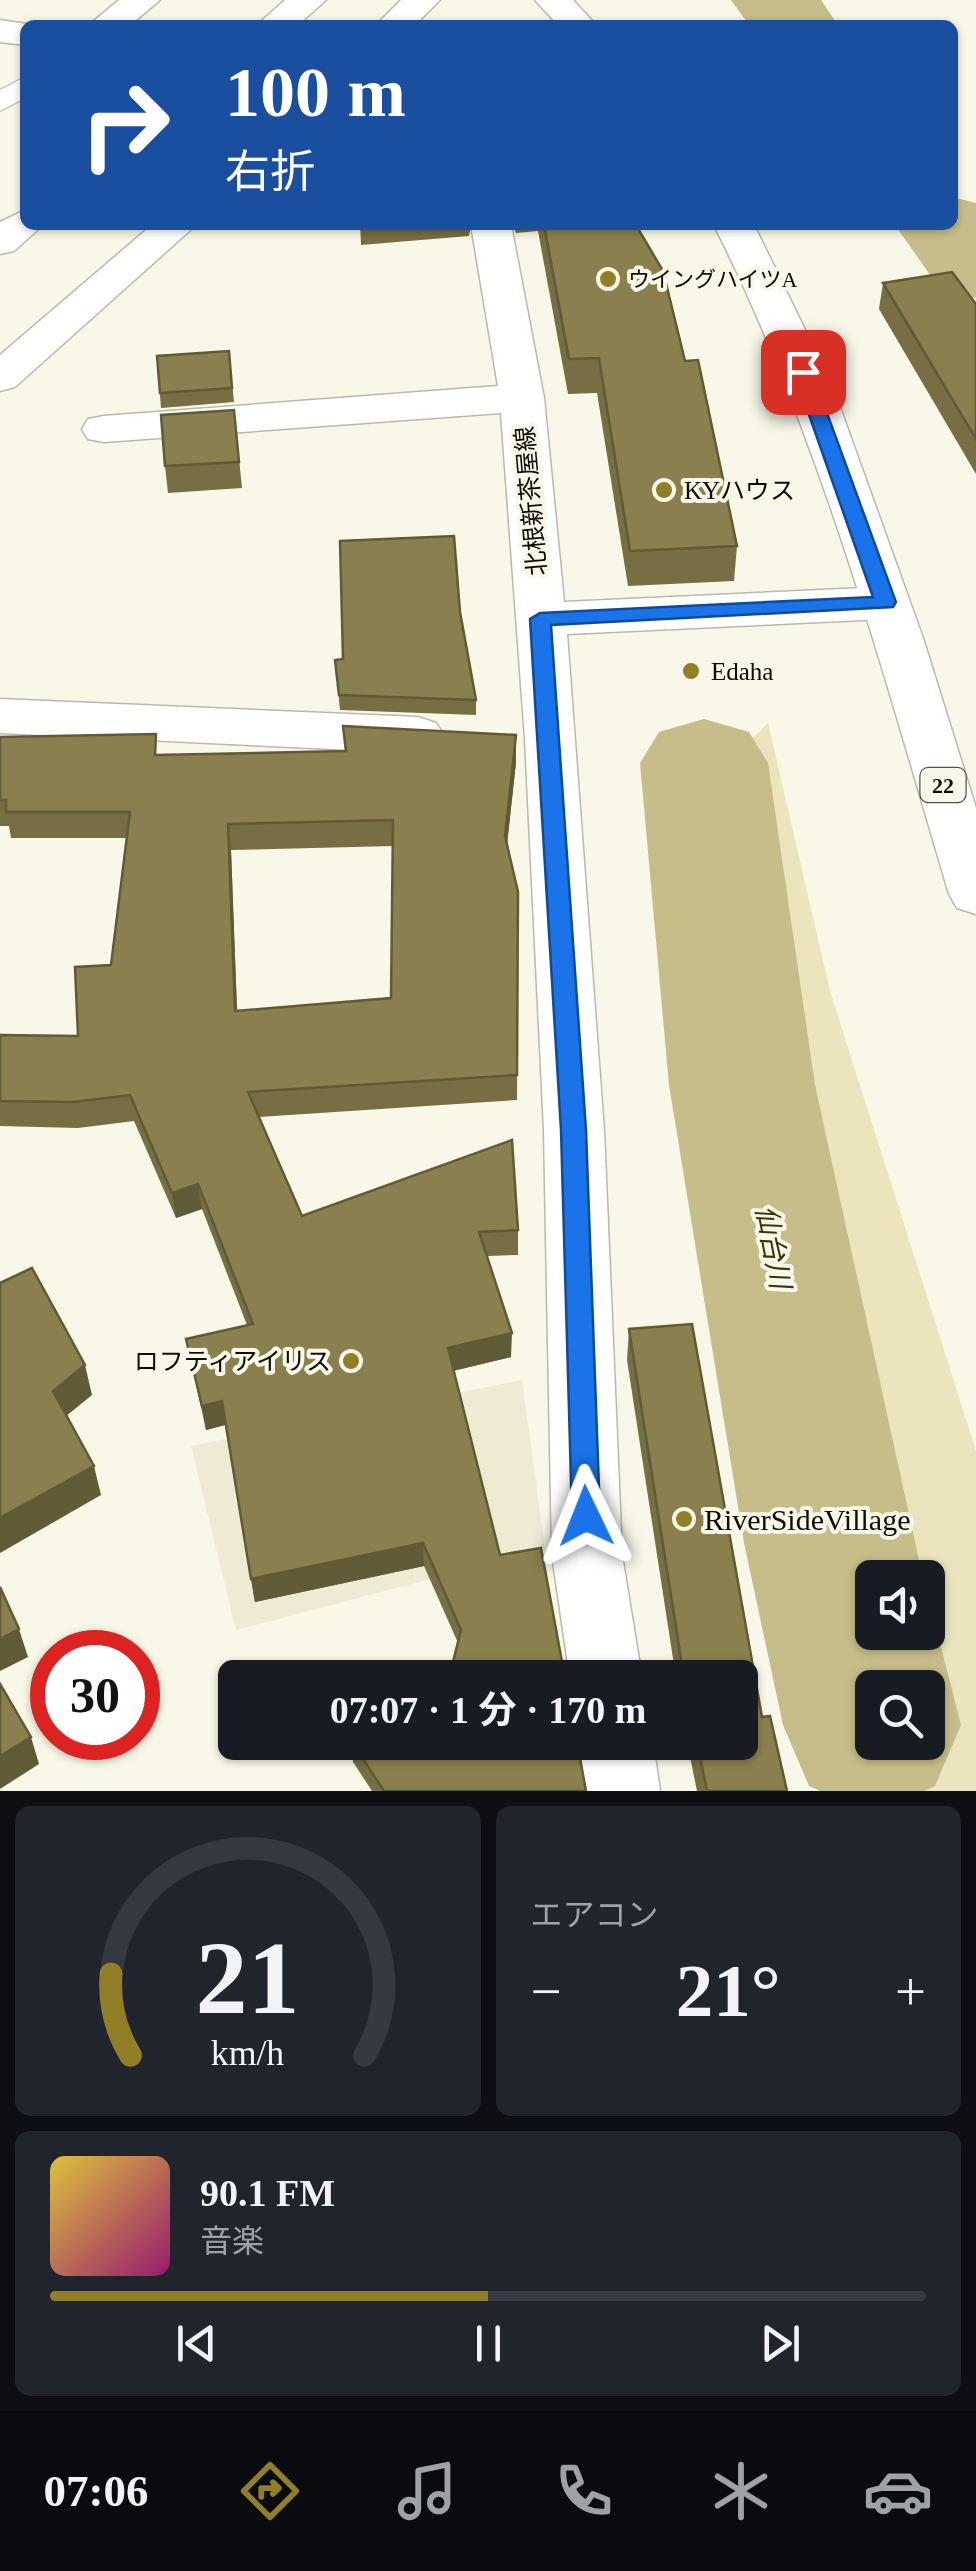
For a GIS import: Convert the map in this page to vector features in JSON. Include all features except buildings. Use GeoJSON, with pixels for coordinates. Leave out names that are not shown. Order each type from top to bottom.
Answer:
{"type":"FeatureCollection","features":[{"type":"Feature","properties":{"kind":"street"},"geometry":{"type":"LineString","coordinates":[[114,20],[142,0]]}},
{"type":"Feature","properties":{"kind":"street"},"geometry":{"type":"LineString","coordinates":[[282,20],[308,0]]}},
{"type":"Feature","properties":{"kind":"street"},"geometry":{"type":"LineString","coordinates":[[400,20],[422,0]]}},
{"type":"Feature","properties":{"kind":"street"},"geometry":{"type":"LineString","coordinates":[[553,0],[573,20]]}},
{"type":"Feature","properties":{"kind":"street"},"geometry":{"type":"LineString","coordinates":[[0,242],[20,226]]}},
{"type":"Feature","properties":{"kind":"street"},"geometry":{"type":"LineString","coordinates":[[0,378],[170,230]]}},
{"type":"Feature","properties":{"kind":"street","name":"北根新茶屋線"},"geometry":{"type":"LineString","coordinates":[[492,230],[522,398],[540,619],[512,738],[574,1130],[587,1554],[603,1660]]}},
{"type":"Feature","properties":{"kind":"street","name":"22"},"geometry":{"type":"LineString","coordinates":[[737,230],[761,274],[817,405],[886,602],[976,894]]}},
{"type":"Feature","properties":{"kind":"street"},"geometry":{"type":"LineString","coordinates":[[104,430],[522,398]]}},
{"type":"Feature","properties":{"kind":"street"},"geometry":{"type":"LineString","coordinates":[[540,619],[886,602]]}},
{"type":"Feature","properties":{"kind":"street"},"geometry":{"type":"LineString","coordinates":[[0,716],[512,738]]}},
{"type":"Feature","properties":{"kind":"street"},"geometry":{"type":"LineString","coordinates":[[619,1760],[623,1791]]}},
{"type":"Feature","properties":{"kind":"shaded area"},"geometry":{"type":"Polygon","coordinates":[[[768,723],[830,991],[976,1451],[976,1791],[923,1791],[915,1760],[945,1760],[945,1670],[889,1670],[884,1650],[945,1650],[945,1560],[859,1560],[853,1538],[765,1083],[720,771],[768,723]]]}},
{"type":"Feature","properties":{"kind":"shaded area"},"geometry":{"type":"Polygon","coordinates":[[[522,1380],[545,1549],[236,1630],[191,1446],[522,1380]]]}},
{"type":"Feature","properties":{"kind":"waterway","name":"仙台川"},"geometry":{"type":"LineString","coordinates":[[775,0],[790,20]]}},
{"type":"Feature","properties":{"kind":"waterway","name":"仙台川"},"geometry":{"type":"LineString","coordinates":[[949,230],[976,267]]}},
{"type":"Feature","properties":{"kind":"waterway","name":"仙台川"},"geometry":{"type":"LineString","coordinates":[[704,763],[742,1085],[829,1543],[859,1670]]}},
{"type":"Feature","properties":{"kind":"place","name":"ウイングハイツA"},"geometry":{"type":"Point","coordinates":[608,279]}},
{"type":"Feature","properties":{"kind":"place","name":"KYハウス"},"geometry":{"type":"Point","coordinates":[664,490]}},
{"type":"Feature","properties":{"kind":"place","name":"Edaha"},"geometry":{"type":"Point","coordinates":[691,671]}},
{"type":"Feature","properties":{"kind":"place","name":"ロフティアイリス"},"geometry":{"type":"Point","coordinates":[351,1361]}},
{"type":"Feature","properties":{"kind":"place","name":"RiverSideVillage"},"geometry":{"type":"Point","coordinates":[684,1519]}},
{"type":"Feature","properties":{"kind":"route"},"geometry":{"type":"LineString","coordinates":[[586,1516],[574,1130],[551,738],[540,619],[886,602],[803,372]]}}]}
